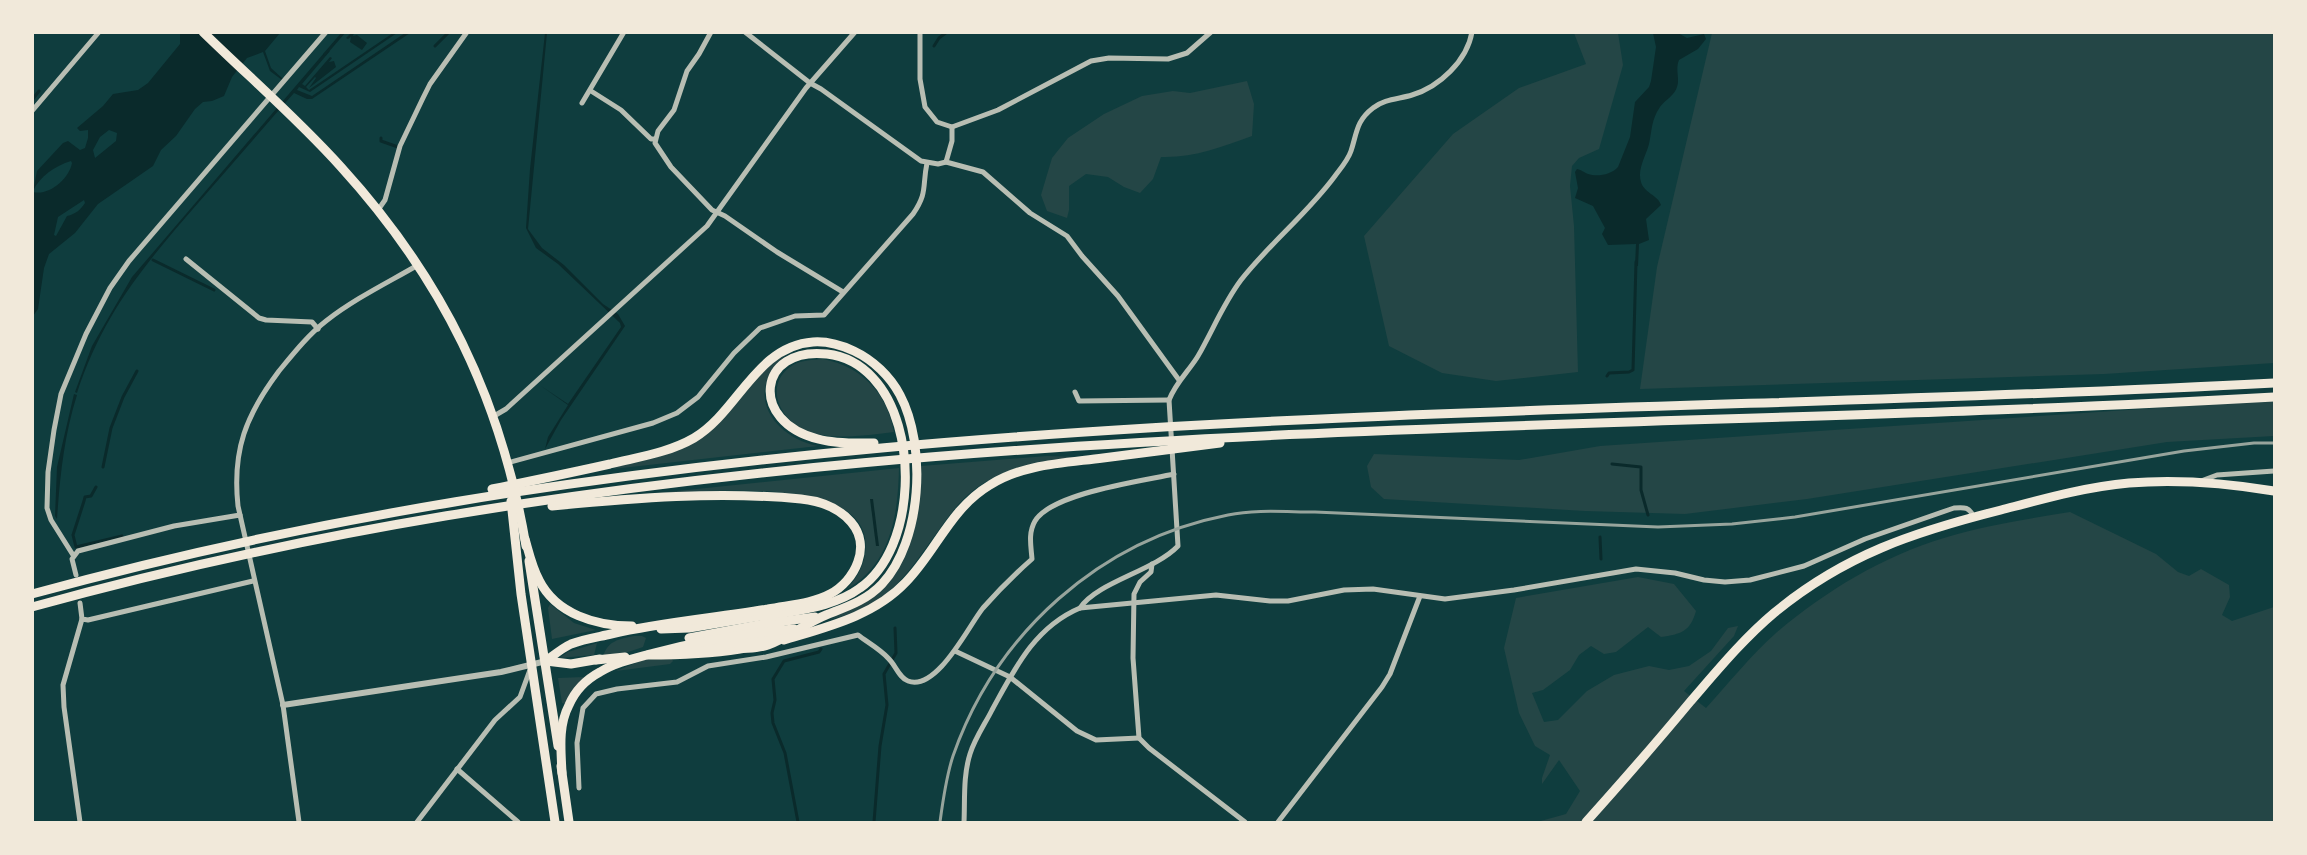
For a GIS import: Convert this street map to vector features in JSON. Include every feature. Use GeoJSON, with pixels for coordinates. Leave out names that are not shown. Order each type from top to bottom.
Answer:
{"type":"FeatureCollection","features":[{"type":"Feature","properties":{"kind":"highway"},"geometry":{"type":"LineString","coordinates":[[203,32],[314,138],[378,210],[418,264],[458,331],[494,416],[525,539],[546,660],[569,822]]}},
{"type":"Feature","properties":{"kind":"highway"},"geometry":{"type":"LineString","coordinates":[[530,485],[658,452],[691,439],[716,422],[760,368],[789,348],[811,342],[823,342],[848,348],[872,362],[892,382],[900,395],[911,422],[916,489],[912,520],[905,546],[888,577],[863,600],[826,615],[767,645]]}},
{"type":"Feature","properties":{"kind":"highway"},"geometry":{"type":"LineString","coordinates":[[546,660],[571,664],[653,649],[695,636],[830,603],[852,594],[872,578],[888,557],[894,544],[904,487],[904,452],[899,425],[889,399],[873,378],[854,362],[843,357],[806,354],[788,360],[774,376],[769,393],[773,410],[787,424],[796,431],[818,439],[834,442],[884,445]]}},
{"type":"Feature","properties":{"kind":"highway"},"geometry":{"type":"LineString","coordinates":[[32,594],[75,578],[261,537],[530,485],[884,445],[1422,414],[2096,392],[2274,383]]}},
{"type":"Feature","properties":{"kind":"highway"},"geometry":{"type":"LineString","coordinates":[[32,607],[77,599],[233,557],[383,528],[708,479],[885,460],[1184,439],[1430,428],[1935,413],[2274,397]]}},
{"type":"Feature","properties":{"kind":"highway"},"geometry":{"type":"LineString","coordinates":[[648,655],[697,656],[767,645],[831,626],[873,608],[897,591],[917,570],[945,527],[962,506],[982,490],[1004,477],[1045,465],[1283,435]]}},
{"type":"Feature","properties":{"kind":"highway"},"geometry":{"type":"LineString","coordinates":[[510,475],[514,541],[555,822]]}},
{"type":"Feature","properties":{"kind":"highway"},"geometry":{"type":"LineString","coordinates":[[1586,822],[1720,668],[1772,614],[1829,573],[1863,555],[1912,534],[2089,489],[2128,483],[2200,482],[2234,484],[2274,491]]}},
{"type":"Feature","properties":{"kind":"highway"},"geometry":{"type":"LineString","coordinates":[[534,505],[730,495],[803,500],[827,505],[846,516],[858,532],[860,552],[849,580],[829,595],[798,604],[763,620]]}},
{"type":"Feature","properties":{"kind":"highway"},"geometry":{"type":"LineString","coordinates":[[525,539],[539,581],[545,591],[572,613],[596,623],[689,628]]}},
{"type":"Feature","properties":{"kind":"highway"},"geometry":{"type":"LineString","coordinates":[[546,660],[569,645],[646,626],[798,604],[830,603]]}},
{"type":"Feature","properties":{"kind":"highway"},"geometry":{"type":"LineString","coordinates":[[609,634],[826,615]]}},
{"type":"Feature","properties":{"kind":"highway"},"geometry":{"type":"LineString","coordinates":[[763,620],[797,629]]}},
{"type":"Feature","properties":{"kind":"highway"},"geometry":{"type":"LineString","coordinates":[[596,660],[648,655],[767,638],[797,629],[831,626]]}},
{"type":"Feature","properties":{"kind":"highway"},"geometry":{"type":"LineString","coordinates":[[562,773],[562,722],[575,695],[590,678],[600,671],[648,655],[695,636]]}},
{"type":"Feature","properties":{"kind":"street"},"geometry":{"type":"LineString","coordinates":[[32,111],[99,32]]}},
{"type":"Feature","properties":{"kind":"street"},"geometry":{"type":"LineString","coordinates":[[75,578],[74,555],[66,545],[47,508],[48,472],[61,394],[86,334],[110,288],[129,261],[269,95],[326,32]]}},
{"type":"Feature","properties":{"kind":"street"},"geometry":{"type":"LineString","coordinates":[[378,210],[385,200],[400,146],[422,98],[467,32]]}},
{"type":"Feature","properties":{"kind":"street"},"geometry":{"type":"LineString","coordinates":[[582,103],[591,91],[624,32]]}},
{"type":"Feature","properties":{"kind":"street"},"geometry":{"type":"LineString","coordinates":[[655,139],[674,110],[687,71],[700,54],[711,32]]}},
{"type":"Feature","properties":{"kind":"street"},"geometry":{"type":"LineString","coordinates":[[745,32],[810,84],[821,89],[921,161],[927,163],[946,162],[983,172],[1030,213],[1067,236],[1082,256],[1118,296],[1180,380]]}},
{"type":"Feature","properties":{"kind":"street"},"geometry":{"type":"LineString","coordinates":[[494,416],[506,410],[707,226],[810,84],[855,32]]}},
{"type":"Feature","properties":{"kind":"street"},"geometry":{"type":"LineString","coordinates":[[920,32],[920,79],[925,107],[937,122],[952,127],[998,110],[1091,62],[1109,58],[1168,59],[1186,53],[1211,32]]}},
{"type":"Feature","properties":{"kind":"street"},"geometry":{"type":"LineString","coordinates":[[1080,608],[1085,601],[1096,594],[1152,564],[1172,552],[1178,546],[1169,402],[1180,380],[1199,355],[1222,308],[1268,248],[1318,196],[1345,162],[1351,151],[1355,131],[1362,119],[1373,108],[1387,101],[1420,92],[1441,78],[1458,63],[1466,51],[1472,32]]}},
{"type":"Feature","properties":{"kind":"street"},"geometry":{"type":"LineString","coordinates":[[591,91],[616,106],[651,139],[655,139],[671,168],[699,197],[718,213],[843,292]]}},
{"type":"Feature","properties":{"kind":"street"},"geometry":{"type":"LineString","coordinates":[[946,162],[952,141],[952,127]]}},
{"type":"Feature","properties":{"kind":"street"},"geometry":{"type":"LineString","coordinates":[[507,463],[653,424],[677,413],[698,397],[734,353],[760,328],[795,316],[824,315],[922,200],[926,187],[927,163]]}},
{"type":"Feature","properties":{"kind":"street"},"geometry":{"type":"LineString","coordinates":[[186,259],[259,318],[312,322],[318,329]]}},
{"type":"Feature","properties":{"kind":"street"},"geometry":{"type":"LineString","coordinates":[[300,822],[283,705],[240,515],[235,481],[237,459],[247,423],[256,404],[288,361],[318,329],[345,308],[418,264]]}},
{"type":"Feature","properties":{"kind":"street"},"geometry":{"type":"LineString","coordinates":[[1075,392],[1079,401],[1169,402]]}},
{"type":"Feature","properties":{"kind":"street"},"geometry":{"type":"LineString","coordinates":[[2200,482],[2217,475],[2274,471]]}},
{"type":"Feature","properties":{"kind":"street"},"geometry":{"type":"LineString","coordinates":[[579,788],[577,743],[583,708],[596,694],[617,689],[677,682],[708,666],[766,657],[858,635],[888,657],[902,677],[908,681],[919,682],[928,678],[955,651],[982,610],[1008,580],[1032,559],[1030,533],[1041,512],[1058,502],[1078,496],[1174,474]]}},
{"type":"Feature","properties":{"kind":"street"},"geometry":{"type":"LineString","coordinates":[[964,822],[966,774],[970,754],[1010,677],[1037,638],[1064,614],[1080,608],[1216,595],[1288,601],[1344,590],[1373,589],[1445,599],[1469,597],[1636,569],[1675,573],[1704,580],[1725,582],[1750,580],[1804,566],[1865,539],[1954,508],[1965,507],[1970,509],[1974,517]]}},
{"type":"Feature","properties":{"kind":"street"},"geometry":{"type":"LineString","coordinates":[[74,555],[78,552],[174,526],[240,515]]}},
{"type":"Feature","properties":{"kind":"street"},"geometry":{"type":"LineString","coordinates":[[1152,564],[1151,572],[1140,582],[1134,594],[1133,658],[1139,738],[1149,748],[1245,822]]}},
{"type":"Feature","properties":{"kind":"street"},"geometry":{"type":"LineString","coordinates":[[82,619],[88,620],[254,581]]}},
{"type":"Feature","properties":{"kind":"street"},"geometry":{"type":"LineString","coordinates":[[1278,822],[1382,687],[1390,674],[1420,596]]}},
{"type":"Feature","properties":{"kind":"street"},"geometry":{"type":"LineString","coordinates":[[77,599],[82,619],[63,685],[64,707],[80,822]]}},
{"type":"Feature","properties":{"kind":"street"},"geometry":{"type":"LineString","coordinates":[[955,651],[1010,677],[1077,731],[1096,740],[1139,738]]}},
{"type":"Feature","properties":{"kind":"street"},"geometry":{"type":"LineString","coordinates":[[283,705],[501,672],[546,660]]}},
{"type":"Feature","properties":{"kind":"street"},"geometry":{"type":"LineString","coordinates":[[417,822],[495,720],[520,697],[532,664]]}},
{"type":"Feature","properties":{"kind":"street"},"geometry":{"type":"LineString","coordinates":[[457,770],[518,822]]}},
{"type":"Feature","properties":{"kind":"shaded area"},"geometry":{"type":"Polygon","coordinates":[[[180,33],[280,33],[265,51],[271,68],[283,79],[270,71],[263,52],[247,58],[232,77],[224,96],[212,101],[203,102],[195,109],[176,136],[161,150],[153,166],[98,204],[75,233],[49,254],[44,268],[38,309],[33,316],[33,192],[39,193],[52,189],[67,175],[72,163],[71,161],[65,163],[49,172],[33,191],[37,171],[63,143],[68,141],[80,150],[85,148],[88,130],[80,131],[77,128],[103,106],[113,94],[138,90],[148,83],[180,44],[180,33]],[[109,130],[100,137],[93,150],[95,158],[116,141],[117,133],[109,130]],[[84,200],[58,217],[54,235],[56,236],[67,216],[81,208],[85,203],[84,200]]]}},
{"type":"Feature","properties":{"kind":"shaded area"},"geometry":{"type":"Polygon","coordinates":[[[351,33],[354,33],[353,36],[357,35],[367,43],[362,50],[350,42],[351,37],[346,38],[351,33]]]}},
{"type":"Feature","properties":{"kind":"shaded area"},"geometry":{"type":"Polygon","coordinates":[[[393,33],[397,33],[310,92],[299,87],[297,90],[312,96],[405,33],[410,33],[312,99],[307,99],[294,93],[144,268],[113,313],[88,364],[77,393],[75,392],[92,346],[132,277],[324,53],[330,51],[302,84],[305,86],[330,57],[332,58],[329,62],[334,61],[336,67],[309,88],[315,77],[306,87],[309,90],[393,33]]]}},
{"type":"Feature","properties":{"kind":"shaded area"},"geometry":{"type":"Polygon","coordinates":[[[545,33],[547,33],[528,229],[542,248],[564,265],[603,304],[618,314],[625,326],[561,420],[545,449],[548,437],[568,405],[541,386],[568,404],[621,327],[620,323],[558,264],[536,248],[526,228],[530,169],[545,33]]]}},
{"type":"Feature","properties":{"kind":"shaded area"},"geometry":{"type":"Polygon","coordinates":[[[1574,33],[1618,33],[1623,65],[1599,149],[1579,158],[1572,166],[1570,186],[1574,226],[1578,372],[1496,381],[1442,373],[1389,346],[1364,236],[1453,134],[1519,88],[1586,64],[1574,33]]]}},
{"type":"Feature","properties":{"kind":"shaded area"},"geometry":{"type":"Polygon","coordinates":[[[1653,33],[1678,33],[1687,38],[1704,34],[1706,39],[1698,49],[1679,60],[1676,90],[1660,107],[1653,121],[1640,177],[1643,186],[1661,205],[1646,219],[1649,240],[1639,244],[1638,266],[1635,266],[1636,244],[1608,245],[1602,234],[1605,228],[1593,206],[1575,198],[1578,188],[1575,172],[1577,169],[1588,174],[1600,175],[1608,174],[1618,167],[1630,137],[1635,102],[1649,87],[1651,81],[1656,47],[1653,33]]]}},
{"type":"Feature","properties":{"kind":"shaded area"},"geometry":{"type":"Polygon","coordinates":[[[1712,33],[2274,33],[2274,363],[2104,374],[1640,389],[1657,267],[1712,33]]]}},
{"type":"Feature","properties":{"kind":"shaded area"},"geometry":{"type":"Polygon","coordinates":[[[1247,81],[1254,104],[1252,136],[1196,154],[1161,157],[1153,179],[1140,193],[1124,187],[1108,177],[1086,174],[1069,186],[1067,218],[1047,211],[1041,195],[1052,158],[1068,138],[1104,114],[1142,96],[1173,91],[1190,93],[1247,81]]]}},
{"type":"Feature","properties":{"kind":"shaded area"},"geometry":{"type":"Polygon","coordinates":[[[788,353],[774,367],[767,381],[765,396],[768,409],[775,422],[787,432],[801,441],[818,446],[613,469],[668,454],[697,441],[721,420],[763,372],[788,353]]]}},
{"type":"Feature","properties":{"kind":"shaded area"},"geometry":{"type":"Polygon","coordinates":[[[823,359],[850,368],[870,384],[879,394],[885,405],[891,418],[894,432],[860,436],[836,436],[814,433],[794,424],[781,408],[777,390],[779,381],[784,372],[793,365],[807,360],[823,359]]]}},
{"type":"Feature","properties":{"kind":"shaded area"},"geometry":{"type":"Polygon","coordinates":[[[74,394],[77,395],[63,456],[57,519],[55,516],[57,467],[74,394]]]}},
{"type":"Feature","properties":{"kind":"shaded area"},"geometry":{"type":"Polygon","coordinates":[[[2274,400],[2274,436],[2167,442],[1807,499],[1685,514],[1585,511],[1384,499],[1371,487],[1367,466],[1374,454],[1519,460],[1600,446],[2274,400]]]}},
{"type":"Feature","properties":{"kind":"shaded area"},"geometry":{"type":"Polygon","coordinates":[[[1047,456],[1078,457],[1021,467],[982,484],[957,506],[915,563],[893,588],[867,606],[850,614],[829,620],[872,598],[898,568],[921,466],[1047,456]]]}},
{"type":"Feature","properties":{"kind":"shaded area"},"geometry":{"type":"Polygon","coordinates":[[[899,468],[894,520],[883,552],[862,579],[847,589],[856,578],[862,566],[866,545],[865,538],[855,518],[835,505],[807,496],[775,492],[741,490],[658,493],[899,468]]]}},
{"type":"Feature","properties":{"kind":"shaded area"},"geometry":{"type":"Polygon","coordinates":[[[870,499],[873,499],[879,546],[876,546],[870,499]]]}},
{"type":"Feature","properties":{"kind":"shaded area"},"geometry":{"type":"Polygon","coordinates":[[[2070,512],[2156,554],[2178,572],[2189,576],[2201,569],[2229,585],[2230,597],[2222,615],[2232,621],[2274,607],[2274,822],[1537,822],[1566,814],[1580,791],[1559,760],[1542,784],[1542,778],[1550,755],[1535,746],[1519,713],[1504,648],[1516,598],[1638,577],[1674,584],[1696,611],[1688,628],[1674,635],[1661,637],[1648,627],[1616,652],[1604,654],[1591,646],[1579,655],[1570,670],[1543,690],[1532,693],[1544,722],[1558,720],[1587,691],[1614,675],[1649,666],[1669,670],[1689,666],[1711,651],[1728,628],[1738,626],[1734,636],[1684,691],[1706,708],[1776,633],[1814,603],[1877,565],[1921,546],[1959,533],[2070,512]]]}},
{"type":"Feature","properties":{"kind":"shaded area"},"geometry":{"type":"Polygon","coordinates":[[[550,604],[574,623],[596,630],[552,639],[548,608],[550,604]]]}},
{"type":"Feature","properties":{"kind":"shaded area"},"geometry":{"type":"Polygon","coordinates":[[[634,636],[646,638],[643,647],[610,658],[603,657],[607,647],[611,644],[634,636]]]}},
{"type":"Feature","properties":{"kind":"shaded area"},"geometry":{"type":"Polygon","coordinates":[[[597,643],[594,655],[559,658],[568,652],[597,643]]]}},
{"type":"Feature","properties":{"kind":"shaded area"},"geometry":{"type":"Polygon","coordinates":[[[672,659],[673,661],[670,664],[616,671],[643,660],[672,659]]]}},
{"type":"Feature","properties":{"kind":"shaded area"},"geometry":{"type":"Polygon","coordinates":[[[584,677],[565,704],[562,703],[558,678],[584,677]]]}},
{"type":"Feature","properties":{"kind":"waterway"},"geometry":{"type":"LineString","coordinates":[[325,54],[344,32]]}},
{"type":"Feature","properties":{"kind":"waterway"},"geometry":{"type":"LineString","coordinates":[[435,46],[449,32]]}},
{"type":"Feature","properties":{"kind":"waterway"},"geometry":{"type":"LineString","coordinates":[[934,46],[939,38],[947,32]]}},
{"type":"Feature","properties":{"kind":"waterway"},"geometry":{"type":"LineString","coordinates":[[32,100],[39,91]]}},
{"type":"Feature","properties":{"kind":"waterway"},"geometry":{"type":"LineString","coordinates":[[381,138],[381,141],[398,147]]}},
{"type":"Feature","properties":{"kind":"waterway"},"geometry":{"type":"LineString","coordinates":[[153,260],[214,290]]}},
{"type":"Feature","properties":{"kind":"waterway"},"geometry":{"type":"LineString","coordinates":[[1607,376],[1609,373],[1633,370],[1636,262]]}},
{"type":"Feature","properties":{"kind":"waterway"},"geometry":{"type":"LineString","coordinates":[[103,467],[111,428],[123,397],[137,371]]}},
{"type":"Feature","properties":{"kind":"waterway"},"geometry":{"type":"LineString","coordinates":[[1612,464],[1641,467],[1641,490],[1648,515]]}},
{"type":"Feature","properties":{"kind":"waterway"},"geometry":{"type":"LineString","coordinates":[[96,487],[91,496],[85,497],[73,535],[76,547],[122,536]]}},
{"type":"Feature","properties":{"kind":"waterway"},"geometry":{"type":"LineString","coordinates":[[1600,537],[1601,559]]}},
{"type":"Feature","properties":{"kind":"waterway"},"geometry":{"type":"LineString","coordinates":[[874,822],[880,746],[887,705],[884,674],[896,653],[895,628]]}},
{"type":"Feature","properties":{"kind":"waterway"},"geometry":{"type":"LineString","coordinates":[[798,822],[785,753],[773,723],[772,713],[775,700],[773,679],[784,661],[819,652],[821,649]]}},
{"type":"Feature","properties":{"kind":"railway"},"geometry":{"type":"LineString","coordinates":[[940,822],[953,756],[972,711],[996,670],[1025,632],[1059,599],[1096,570],[1137,546],[1181,527],[1228,515],[1272,511],[1658,527],[1732,524],[1795,517],[2184,451],[2254,443],[2274,443]]}}]}
